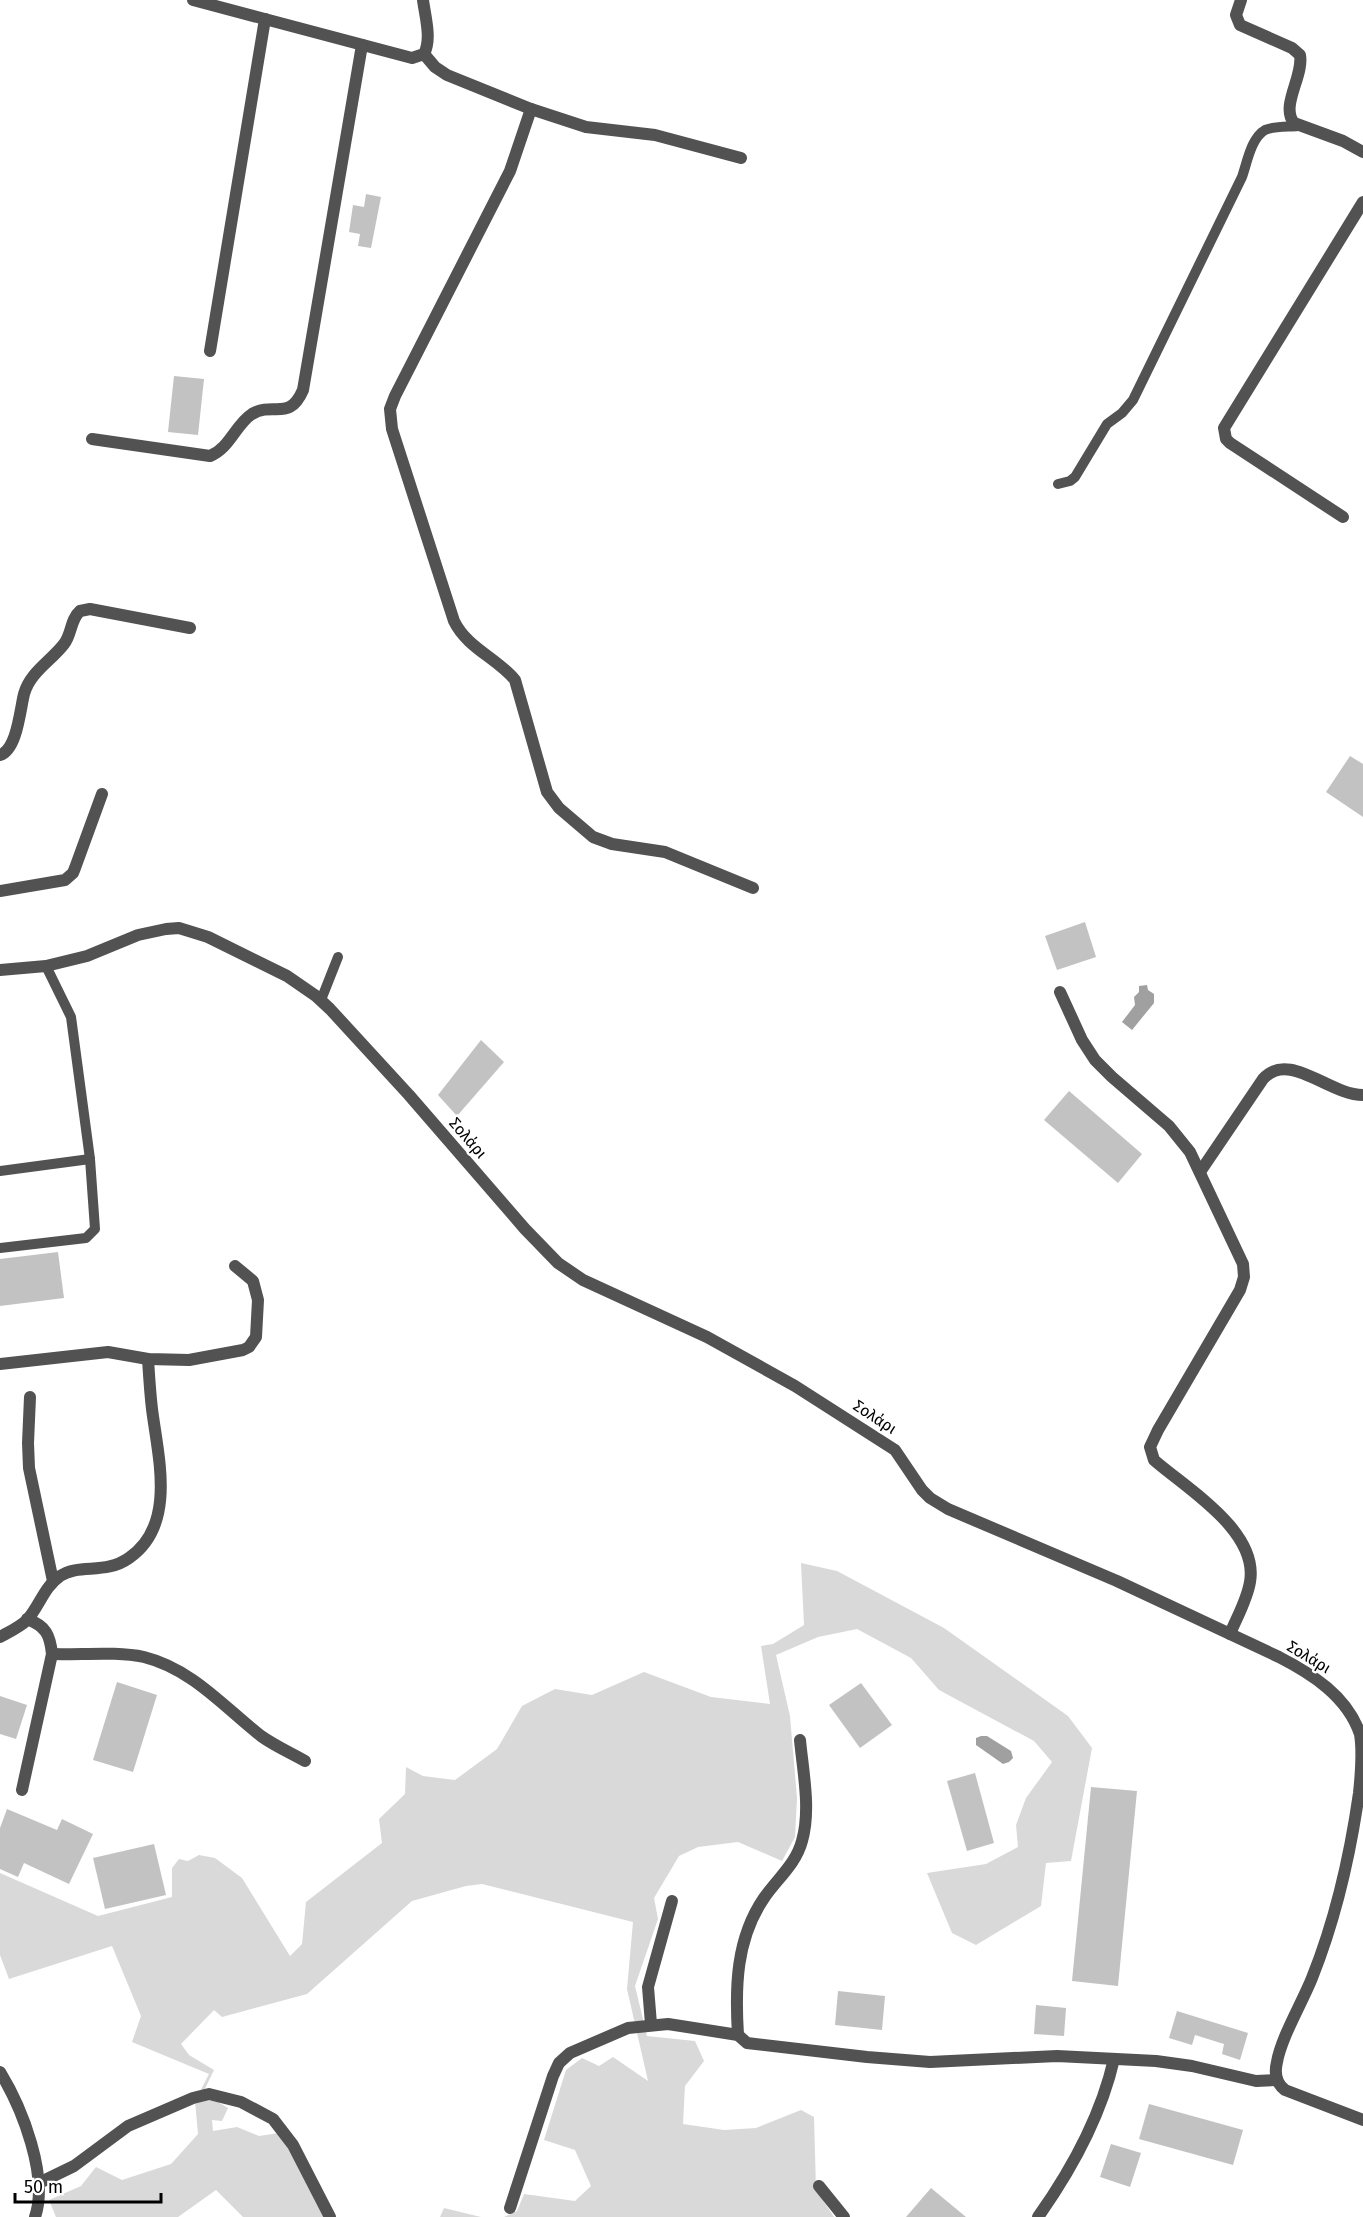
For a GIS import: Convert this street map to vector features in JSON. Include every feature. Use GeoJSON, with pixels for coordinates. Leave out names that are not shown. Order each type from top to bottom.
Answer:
{"type":"FeatureCollection","features":[{"type":"Feature","properties":{"kind":"street"},"geometry":{"type":"LineString","coordinates":[[193,0],[405,57],[418,57],[424,54],[428,38],[423,0]]}},
{"type":"Feature","properties":{"kind":"street"},"geometry":{"type":"LineString","coordinates":[[1241,0],[1236,15],[1240,25],[1292,48],[1300,55],[1290,118],[1298,126],[1343,141],[1363,152]]}},
{"type":"Feature","properties":{"kind":"street"},"geometry":{"type":"LineString","coordinates":[[210,351],[265,19]]}},
{"type":"Feature","properties":{"kind":"street"},"geometry":{"type":"LineString","coordinates":[[92,439],[210,456],[219,451],[251,414],[291,407],[298,400],[305,378],[362,45]]}},
{"type":"Feature","properties":{"kind":"street"},"geometry":{"type":"LineString","coordinates":[[424,54],[440,71],[531,109],[586,127],[655,135],[741,158]]}},
{"type":"Feature","properties":{"kind":"street"},"geometry":{"type":"LineString","coordinates":[[531,109],[510,171],[395,396],[390,409],[392,429],[454,621],[465,639],[503,668],[514,681],[547,792],[552,801],[593,837],[612,844],[665,852],[753,888]]}},
{"type":"Feature","properties":{"kind":"street"},"geometry":{"type":"LineString","coordinates":[[1343,517],[1230,443],[1226,439],[1224,428],[1363,202]]}},
{"type":"Feature","properties":{"kind":"street"},"geometry":{"type":"LineString","coordinates":[[0,755],[6,753],[12,744],[27,684],[64,644],[74,619],[80,611],[90,609],[190,627]]}},
{"type":"Feature","properties":{"kind":"street"},"geometry":{"type":"LineString","coordinates":[[0,891],[59,882],[69,878],[75,868],[102,794]]}},
{"type":"Feature","properties":{"kind":"street","name":"Σολάρι"},"geometry":{"type":"LineString","coordinates":[[0,970],[46,966],[87,956],[138,935],[166,928],[178,928],[208,938],[270,967],[303,986],[321,1000],[558,1263],[583,1280],[717,1342],[795,1386],[895,1450],[922,1490],[948,1509],[1118,1581],[1300,1668],[1324,1684],[1358,1728],[1362,1743],[1359,1793],[1344,1878],[1312,1977],[1279,2054],[1275,2071],[1276,2080]]}},
{"type":"Feature","properties":{"kind":"street"},"geometry":{"type":"LineString","coordinates":[[1060,992],[1082,1040],[1095,1060],[1181,1139],[1200,1172],[1244,1264],[1244,1277],[1240,1290],[1150,1447],[1154,1460],[1221,1516],[1246,1549],[1251,1580],[1230,1634]]}},
{"type":"Feature","properties":{"kind":"street"},"geometry":{"type":"LineString","coordinates":[[1200,1172],[1263,1079],[1274,1070],[1288,1068],[1341,1092],[1363,1095]]}},
{"type":"Feature","properties":{"kind":"street"},"geometry":{"type":"LineString","coordinates":[[0,1364],[100,1352],[148,1359],[189,1360],[237,1352],[249,1347],[258,1331],[258,1300],[253,1281],[235,1266]]}},
{"type":"Feature","properties":{"kind":"street"},"geometry":{"type":"LineString","coordinates":[[0,1637],[27,1619],[53,1581],[71,1571],[104,1569],[129,1558],[150,1536],[155,1525],[160,1498],[159,1458],[148,1359]]}},
{"type":"Feature","properties":{"kind":"street"},"geometry":{"type":"LineString","coordinates":[[30,1397],[29,1468],[53,1581]]}},
{"type":"Feature","properties":{"kind":"street"},"geometry":{"type":"LineString","coordinates":[[22,1790],[52,1654],[51,1640],[46,1630],[27,1619]]}},
{"type":"Feature","properties":{"kind":"street"},"geometry":{"type":"LineString","coordinates":[[52,1654],[124,1655],[151,1660],[190,1678],[212,1693],[263,1737],[305,1761]]}},
{"type":"Feature","properties":{"kind":"street"},"geometry":{"type":"LineString","coordinates":[[738,2035],[737,1969],[741,1950],[758,1907],[795,1859],[805,1830],[800,1740]]}},
{"type":"Feature","properties":{"kind":"street"},"geometry":{"type":"LineString","coordinates":[[651,2024],[648,1987],[672,1901]]}},
{"type":"Feature","properties":{"kind":"street"},"geometry":{"type":"LineString","coordinates":[[510,2208],[552,2076],[559,2063],[570,2053],[609,2034],[651,2024],[679,2025],[738,2035],[747,2043],[893,2060],[945,2062],[1057,2055],[1174,2063],[1261,2081],[1276,2080],[1281,2088],[1363,2120]]}},
{"type":"Feature","properties":{"kind":"street"},"geometry":{"type":"LineString","coordinates":[[1038,2217],[1074,2159],[1092,2124],[1107,2086],[1114,2059]]}},
{"type":"Feature","properties":{"kind":"street"},"geometry":{"type":"LineString","coordinates":[[0,2072],[8,2084],[26,2128],[39,2183],[39,2198],[34,2217]]}},
{"type":"Feature","properties":{"kind":"street"},"geometry":{"type":"LineString","coordinates":[[39,2183],[74,2166],[116,2134],[146,2117],[193,2098],[212,2095],[252,2107],[264,2113],[279,2126],[293,2145],[330,2217]]}},
{"type":"Feature","properties":{"kind":"street"},"geometry":{"type":"LineString","coordinates":[[819,2186],[844,2217]]}},
{"type":"Feature","properties":{"kind":"lane"},"geometry":{"type":"LineString","coordinates":[[1058,484],[1075,477],[1107,424],[1122,413],[1133,400],[1242,177],[1252,147],[1259,136],[1265,130],[1298,126]]}},
{"type":"Feature","properties":{"kind":"lane"},"geometry":{"type":"LineString","coordinates":[[321,1000],[338,957]]}},
{"type":"Feature","properties":{"kind":"lane"},"geometry":{"type":"LineString","coordinates":[[0,1248],[86,1238],[95,1229],[90,1160],[71,1017],[46,966]]}},
{"type":"Feature","properties":{"kind":"lane"},"geometry":{"type":"LineString","coordinates":[[0,1171],[90,1160]]}},
{"type":"Feature","properties":{"kind":"shaded area"},"geometry":{"type":"Polygon","coordinates":[[[1147,985],[1148,990],[1154,994],[1154,1003],[1132,1030],[1122,1022],[1135,1005],[1134,997],[1139,992],[1139,986],[1147,985]]]}},
{"type":"Feature","properties":{"kind":"shaded area"},"geometry":{"type":"Polygon","coordinates":[[[801,1563],[837,1571],[944,1628],[1068,1716],[1092,1748],[1071,1861],[1046,1863],[1041,1906],[976,1945],[952,1933],[927,1873],[986,1864],[1018,1847],[1016,1825],[1026,1798],[1052,1762],[1034,1741],[939,1690],[911,1658],[857,1629],[818,1637],[776,1655],[790,1716],[797,1798],[795,1837],[782,1861],[738,1842],[698,1847],[679,1856],[654,1898],[658,1919],[635,1986],[647,2036],[695,2041],[704,2061],[685,2086],[683,2124],[724,2130],[756,2128],[801,2110],[814,2117],[816,2190],[834,2217],[504,2217],[517,2211],[524,2194],[575,2201],[591,2186],[575,2150],[544,2140],[566,2070],[582,2058],[599,2066],[613,2057],[648,2081],[627,1989],[633,1922],[482,1884],[466,1886],[412,1901],[307,1994],[222,2017],[214,2010],[181,2044],[189,2055],[214,2070],[200,2099],[218,2102],[228,2108],[222,2121],[212,2120],[213,2131],[237,2127],[259,2136],[279,2133],[303,2173],[324,2217],[243,2217],[216,2190],[178,2217],[56,2217],[49,2200],[81,2186],[96,2167],[122,2180],[171,2164],[198,2134],[195,2101],[209,2074],[132,2042],[141,2016],[112,1946],[9,1979],[0,1955],[0,1873],[98,1916],[172,1897],[172,1868],[179,1859],[188,1861],[199,1855],[215,1858],[242,1878],[290,1956],[302,1944],[306,1902],[382,1843],[379,1819],[405,1794],[406,1767],[423,1776],[455,1780],[497,1749],[522,1706],[555,1689],[592,1695],[644,1672],[711,1697],[770,1704],[761,1646],[773,1644],[804,1625],[801,1563]]]}},
{"type":"Feature","properties":{"kind":"shaded area"},"geometry":{"type":"Polygon","coordinates":[[[987,1736],[1011,1751],[1013,1758],[1003,1764],[976,1745],[976,1738],[987,1736]]]}},
{"type":"Feature","properties":{"kind":"shaded area"},"geometry":{"type":"Polygon","coordinates":[[[444,2208],[481,2217],[440,2217],[444,2208]]]}},
{"type":"Feature","properties":{"kind":"building"},"geometry":{"type":"Polygon","coordinates":[[[366,194],[381,197],[371,248],[358,246],[360,234],[349,232],[353,205],[364,207],[366,194]]]}},
{"type":"Feature","properties":{"kind":"building"},"geometry":{"type":"Polygon","coordinates":[[[174,376],[204,379],[198,435],[168,432],[174,376]]]}},
{"type":"Feature","properties":{"kind":"building"},"geometry":{"type":"Polygon","coordinates":[[[1350,756],[1363,764],[1363,817],[1326,792],[1350,756]]]}},
{"type":"Feature","properties":{"kind":"building"},"geometry":{"type":"Polygon","coordinates":[[[1085,922],[1096,957],[1057,970],[1045,936],[1085,922]]]}},
{"type":"Feature","properties":{"kind":"building"},"geometry":{"type":"Polygon","coordinates":[[[481,1040],[504,1062],[457,1116],[438,1095],[481,1040]]]}},
{"type":"Feature","properties":{"kind":"building"},"geometry":{"type":"Polygon","coordinates":[[[1069,1091],[1142,1154],[1118,1183],[1044,1120],[1069,1091]]]}},
{"type":"Feature","properties":{"kind":"building"},"geometry":{"type":"Polygon","coordinates":[[[58,1252],[64,1298],[0,1306],[0,1259],[58,1252]]]}},
{"type":"Feature","properties":{"kind":"building"},"geometry":{"type":"Polygon","coordinates":[[[117,1682],[157,1695],[133,1772],[93,1760],[117,1682]]]}},
{"type":"Feature","properties":{"kind":"building"},"geometry":{"type":"Polygon","coordinates":[[[861,1683],[892,1725],[860,1748],[829,1705],[861,1683]]]}},
{"type":"Feature","properties":{"kind":"building"},"geometry":{"type":"Polygon","coordinates":[[[0,1696],[27,1705],[16,1739],[0,1734],[0,1696]]]}},
{"type":"Feature","properties":{"kind":"building"},"geometry":{"type":"Polygon","coordinates":[[[975,1773],[994,1843],[967,1851],[947,1781],[975,1773]]]}},
{"type":"Feature","properties":{"kind":"building"},"geometry":{"type":"Polygon","coordinates":[[[1091,1787],[1137,1791],[1118,1986],[1072,1981],[1091,1787]]]}},
{"type":"Feature","properties":{"kind":"building"},"geometry":{"type":"Polygon","coordinates":[[[7,1809],[57,1830],[62,1819],[93,1834],[69,1884],[24,1863],[18,1877],[0,1869],[0,1828],[7,1809]]]}},
{"type":"Feature","properties":{"kind":"building"},"geometry":{"type":"Polygon","coordinates":[[[154,1844],[166,1895],[105,1909],[93,1858],[154,1844]]]}},
{"type":"Feature","properties":{"kind":"building"},"geometry":{"type":"Polygon","coordinates":[[[838,1991],[885,1996],[882,2030],[835,2025],[838,1991]]]}},
{"type":"Feature","properties":{"kind":"building"},"geometry":{"type":"Polygon","coordinates":[[[1036,2005],[1066,2008],[1064,2036],[1034,2034],[1036,2005]]]}},
{"type":"Feature","properties":{"kind":"building"},"geometry":{"type":"Polygon","coordinates":[[[1177,2011],[1248,2033],[1240,2060],[1222,2054],[1224,2044],[1195,2035],[1192,2045],[1169,2038],[1177,2011]]]}},
{"type":"Feature","properties":{"kind":"building"},"geometry":{"type":"Polygon","coordinates":[[[1149,2104],[1243,2130],[1233,2165],[1139,2139],[1149,2104]]]}},
{"type":"Feature","properties":{"kind":"building"},"geometry":{"type":"Polygon","coordinates":[[[1111,2144],[1141,2153],[1130,2187],[1100,2177],[1111,2144]]]}},
{"type":"Feature","properties":{"kind":"building"},"geometry":{"type":"Polygon","coordinates":[[[931,2188],[966,2217],[906,2217],[931,2188]]]}}]}
